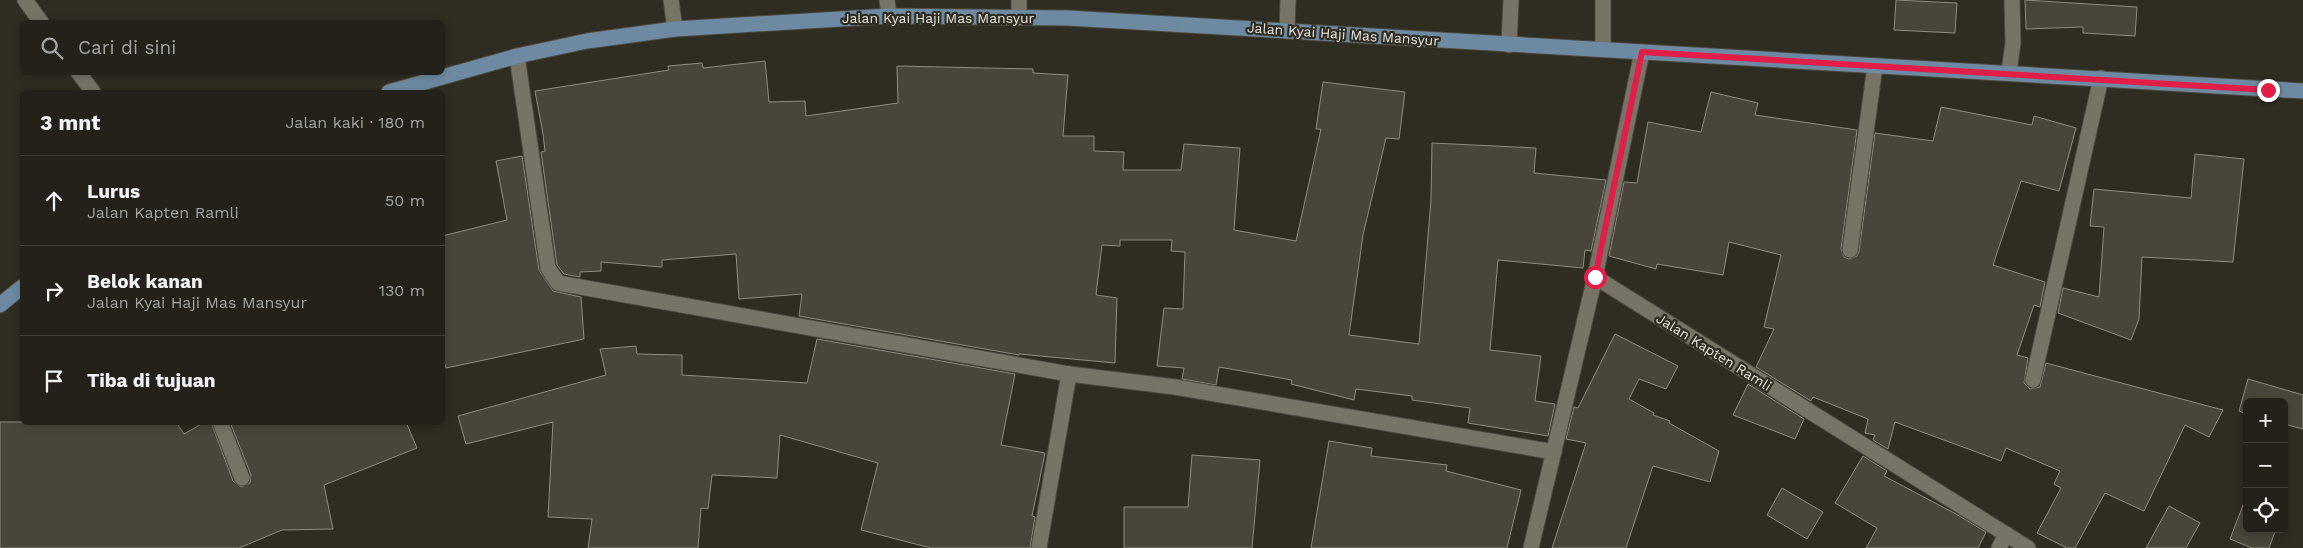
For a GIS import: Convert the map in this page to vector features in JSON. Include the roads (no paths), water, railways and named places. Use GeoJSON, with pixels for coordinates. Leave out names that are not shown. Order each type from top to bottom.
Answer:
{"type":"FeatureCollection","features":[{"type":"Feature","properties":{"kind":"main road","name":"Jalan Kyai Haji Mas Mansyur"},"geometry":{"type":"LineString","coordinates":[[396,90],[517,56],[587,41],[675,29],[889,16],[1019,17],[1287,31],[1875,66],[2009,72],[2303,91]]}},
{"type":"Feature","properties":{"kind":"main road"},"geometry":{"type":"LineString","coordinates":[[0,305],[20,289]]}},
{"type":"Feature","properties":{"kind":"street"},"geometry":{"type":"LineString","coordinates":[[25,0],[40,20]]}},
{"type":"Feature","properties":{"kind":"street"},"geometry":{"type":"LineString","coordinates":[[671,0],[675,29]]}},
{"type":"Feature","properties":{"kind":"street"},"geometry":{"type":"LineString","coordinates":[[887,0],[889,16]]}},
{"type":"Feature","properties":{"kind":"street"},"geometry":{"type":"LineString","coordinates":[[1019,0],[1019,17]]}},
{"type":"Feature","properties":{"kind":"street"},"geometry":{"type":"LineString","coordinates":[[1287,31],[1288,0]]}},
{"type":"Feature","properties":{"kind":"street"},"geometry":{"type":"LineString","coordinates":[[1509,45],[1511,0]]}},
{"type":"Feature","properties":{"kind":"street"},"geometry":{"type":"LineString","coordinates":[[1603,0],[1603,49]]}},
{"type":"Feature","properties":{"kind":"street"},"geometry":{"type":"LineString","coordinates":[[2009,72],[2013,43],[2012,0]]}},
{"type":"Feature","properties":{"kind":"street"},"geometry":{"type":"LineString","coordinates":[[1530,548],[1595,277],[1642,52]]}},
{"type":"Feature","properties":{"kind":"street"},"geometry":{"type":"LineString","coordinates":[[517,56],[548,268],[558,283],[1069,374],[1175,387],[1554,452]]}},
{"type":"Feature","properties":{"kind":"street"},"geometry":{"type":"LineString","coordinates":[[1850,250],[1875,66]]}},
{"type":"Feature","properties":{"kind":"street"},"geometry":{"type":"LineString","coordinates":[[80,75],[92,90]]}},
{"type":"Feature","properties":{"kind":"street"},"geometry":{"type":"LineString","coordinates":[[2033,380],[2100,78]]}},
{"type":"Feature","properties":{"kind":"street","name":"Jalan Kapten Ramli"},"geometry":{"type":"LineString","coordinates":[[1595,277],[2028,548]]}},
{"type":"Feature","properties":{"kind":"street"},"geometry":{"type":"LineString","coordinates":[[1039,548],[1069,374]]}},
{"type":"Feature","properties":{"kind":"street"},"geometry":{"type":"LineString","coordinates":[[221,425],[242,478]]}},
{"type":"Feature","properties":{"kind":"street"},"geometry":{"type":"LineString","coordinates":[[1999,548],[2006,534]]}}]}
